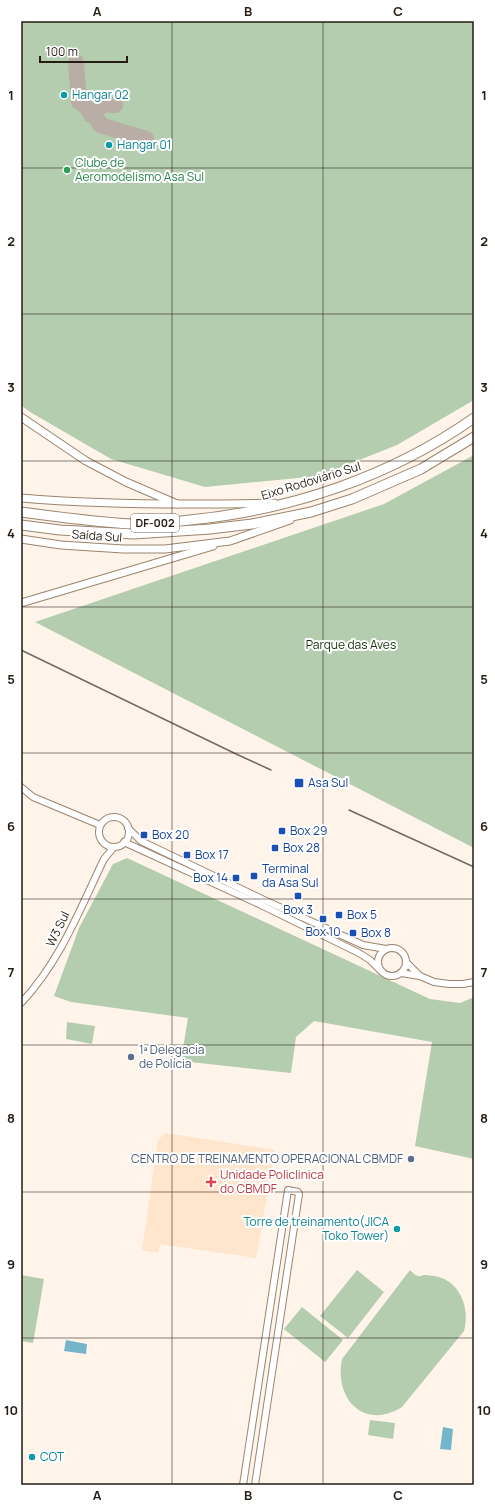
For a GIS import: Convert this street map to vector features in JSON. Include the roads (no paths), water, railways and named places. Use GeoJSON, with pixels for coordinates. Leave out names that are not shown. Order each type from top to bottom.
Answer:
{"type":"FeatureCollection","features":[{"type":"Feature","properties":{"kind":"highway","name":"Eixo Rodoviário Sul"},"geometry":{"type":"LineString","coordinates":[[21,512],[62,518],[134,524],[227,516],[289,503],[373,475],[413,456],[474,418]]}},
{"type":"Feature","properties":{"kind":"highway","name":"DF-002"},"geometry":{"type":"LineString","coordinates":[[21,525],[60,530],[134,534],[210,529],[252,524],[311,512],[352,499],[421,469],[474,437]]}},
{"type":"Feature","properties":{"kind":"main road"},"geometry":{"type":"LineString","coordinates":[[21,416],[86,461],[126,482],[181,505]]}},
{"type":"Feature","properties":{"kind":"main road"},"geometry":{"type":"LineString","coordinates":[[21,498],[181,505],[289,503]]}},
{"type":"Feature","properties":{"kind":"main road","name":"Saída Sul"},"geometry":{"type":"LineString","coordinates":[[21,539],[61,545],[123,549],[166,549],[230,541],[311,512]]}},
{"type":"Feature","properties":{"kind":"main road"},"geometry":{"type":"LineString","coordinates":[[21,603],[230,541]]}},
{"type":"Feature","properties":{"kind":"street"},"geometry":{"type":"LineString","coordinates":[[21,787],[33,797],[100,825]]}},
{"type":"Feature","properties":{"kind":"street"},"geometry":{"type":"LineString","coordinates":[[124,842],[259,904],[359,953],[370,960],[384,974],[396,976],[405,968],[405,956],[402,952],[392,948],[386,949],[363,945],[262,899],[141,841],[128,828],[126,823],[117,817],[107,819],[100,825],[99,834],[103,842],[114,847],[124,842],[128,833],[128,828]]}},
{"type":"Feature","properties":{"kind":"street","name":"W3 Sul"},"geometry":{"type":"LineString","coordinates":[[103,842],[104,859]]}},
{"type":"Feature","properties":{"kind":"street","name":"W3 Sul"},"geometry":{"type":"LineString","coordinates":[[21,1003],[41,979],[61,949],[104,859],[114,847]]}},
{"type":"Feature","properties":{"kind":"street"},"geometry":{"type":"LineString","coordinates":[[380,970],[378,958],[386,949]]}},
{"type":"Feature","properties":{"kind":"street"},"geometry":{"type":"LineString","coordinates":[[406,962],[420,976]]}},
{"type":"Feature","properties":{"kind":"street"},"geometry":{"type":"LineString","coordinates":[[401,973],[420,976],[434,982],[449,984],[474,982]]}},
{"type":"Feature","properties":{"kind":"street"},"geometry":{"type":"LineString","coordinates":[[243,1485],[288,1190],[298,1192],[254,1485]]}},
{"type":"Feature","properties":{"kind":"street"},"geometry":{"type":"LineString","coordinates":[[286,1206],[296,1209]]}},
{"type":"Feature","properties":{"kind":"street"},"geometry":{"type":"LineString","coordinates":[[270,1312],[280,1313]]}},
{"type":"Feature","properties":{"kind":"street"},"geometry":{"type":"LineString","coordinates":[[256,1402],[266,1403]]}},
{"type":"Feature","properties":{"kind":"water"},"geometry":{"type":"Polygon","coordinates":[[[66,1340],[87,1344],[86,1354],[64,1351],[66,1340]]]}},
{"type":"Feature","properties":{"kind":"water"},"geometry":{"type":"Polygon","coordinates":[[[443,1427],[453,1429],[451,1450],[440,1449],[443,1427]]]}},
{"type":"Feature","properties":{"kind":"railway"},"geometry":{"type":"LineString","coordinates":[[21,650],[271,770]]}},
{"type":"Feature","properties":{"kind":"railway"},"geometry":{"type":"LineString","coordinates":[[349,810],[474,867]]}},
{"type":"Feature","properties":{"kind":"place","name":"Hangar 02"},"geometry":{"type":"Point","coordinates":[64,95]}},
{"type":"Feature","properties":{"kind":"place","name":"Hangar 01"},"geometry":{"type":"Point","coordinates":[109,145]}},
{"type":"Feature","properties":{"kind":"place","name":"Clube de Aeromodelismo Asa Sul"},"geometry":{"type":"Point","coordinates":[67,170]}},
{"type":"Feature","properties":{"kind":"place","name":"Asa Sul"},"geometry":{"type":"Point","coordinates":[299,783]}},
{"type":"Feature","properties":{"kind":"place","name":"Box 29"},"geometry":{"type":"Point","coordinates":[282,831]}},
{"type":"Feature","properties":{"kind":"place","name":"Box 20"},"geometry":{"type":"Point","coordinates":[144,835]}},
{"type":"Feature","properties":{"kind":"place","name":"Box 28"},"geometry":{"type":"Point","coordinates":[275,848]}},
{"type":"Feature","properties":{"kind":"place","name":"Box 17"},"geometry":{"type":"Point","coordinates":[187,855]}},
{"type":"Feature","properties":{"kind":"place","name":"Terminal da Asa Sul"},"geometry":{"type":"Point","coordinates":[254,876]}},
{"type":"Feature","properties":{"kind":"place","name":"Box 14"},"geometry":{"type":"Point","coordinates":[236,878]}},
{"type":"Feature","properties":{"kind":"place","name":"Box 3"},"geometry":{"type":"Point","coordinates":[298,896]}},
{"type":"Feature","properties":{"kind":"place","name":"Box 5"},"geometry":{"type":"Point","coordinates":[339,915]}},
{"type":"Feature","properties":{"kind":"place","name":"Box 10"},"geometry":{"type":"Point","coordinates":[323,919]}},
{"type":"Feature","properties":{"kind":"place","name":"Box 8"},"geometry":{"type":"Point","coordinates":[353,933]}},
{"type":"Feature","properties":{"kind":"place","name":"1ª Delegacia de Polícia"},"geometry":{"type":"Point","coordinates":[131,1057]}},
{"type":"Feature","properties":{"kind":"place","name":"CENTRO DE TREINAMENTO OPERACIONAL CBMDF"},"geometry":{"type":"Point","coordinates":[411,1159]}},
{"type":"Feature","properties":{"kind":"place","name":"Unidade Policlinica do CBMDF"},"geometry":{"type":"Point","coordinates":[211,1182]}},
{"type":"Feature","properties":{"kind":"place","name":"Torre de treinamento(JICA Toko Tower)"},"geometry":{"type":"Point","coordinates":[397,1229]}},
{"type":"Feature","properties":{"kind":"place","name":"COT"},"geometry":{"type":"Point","coordinates":[32,1457]}},
{"type":"Feature","properties":{"kind":"park label","name":"Parque das Aves"},"geometry":{"type":"Point","coordinates":[351,645]}}]}
